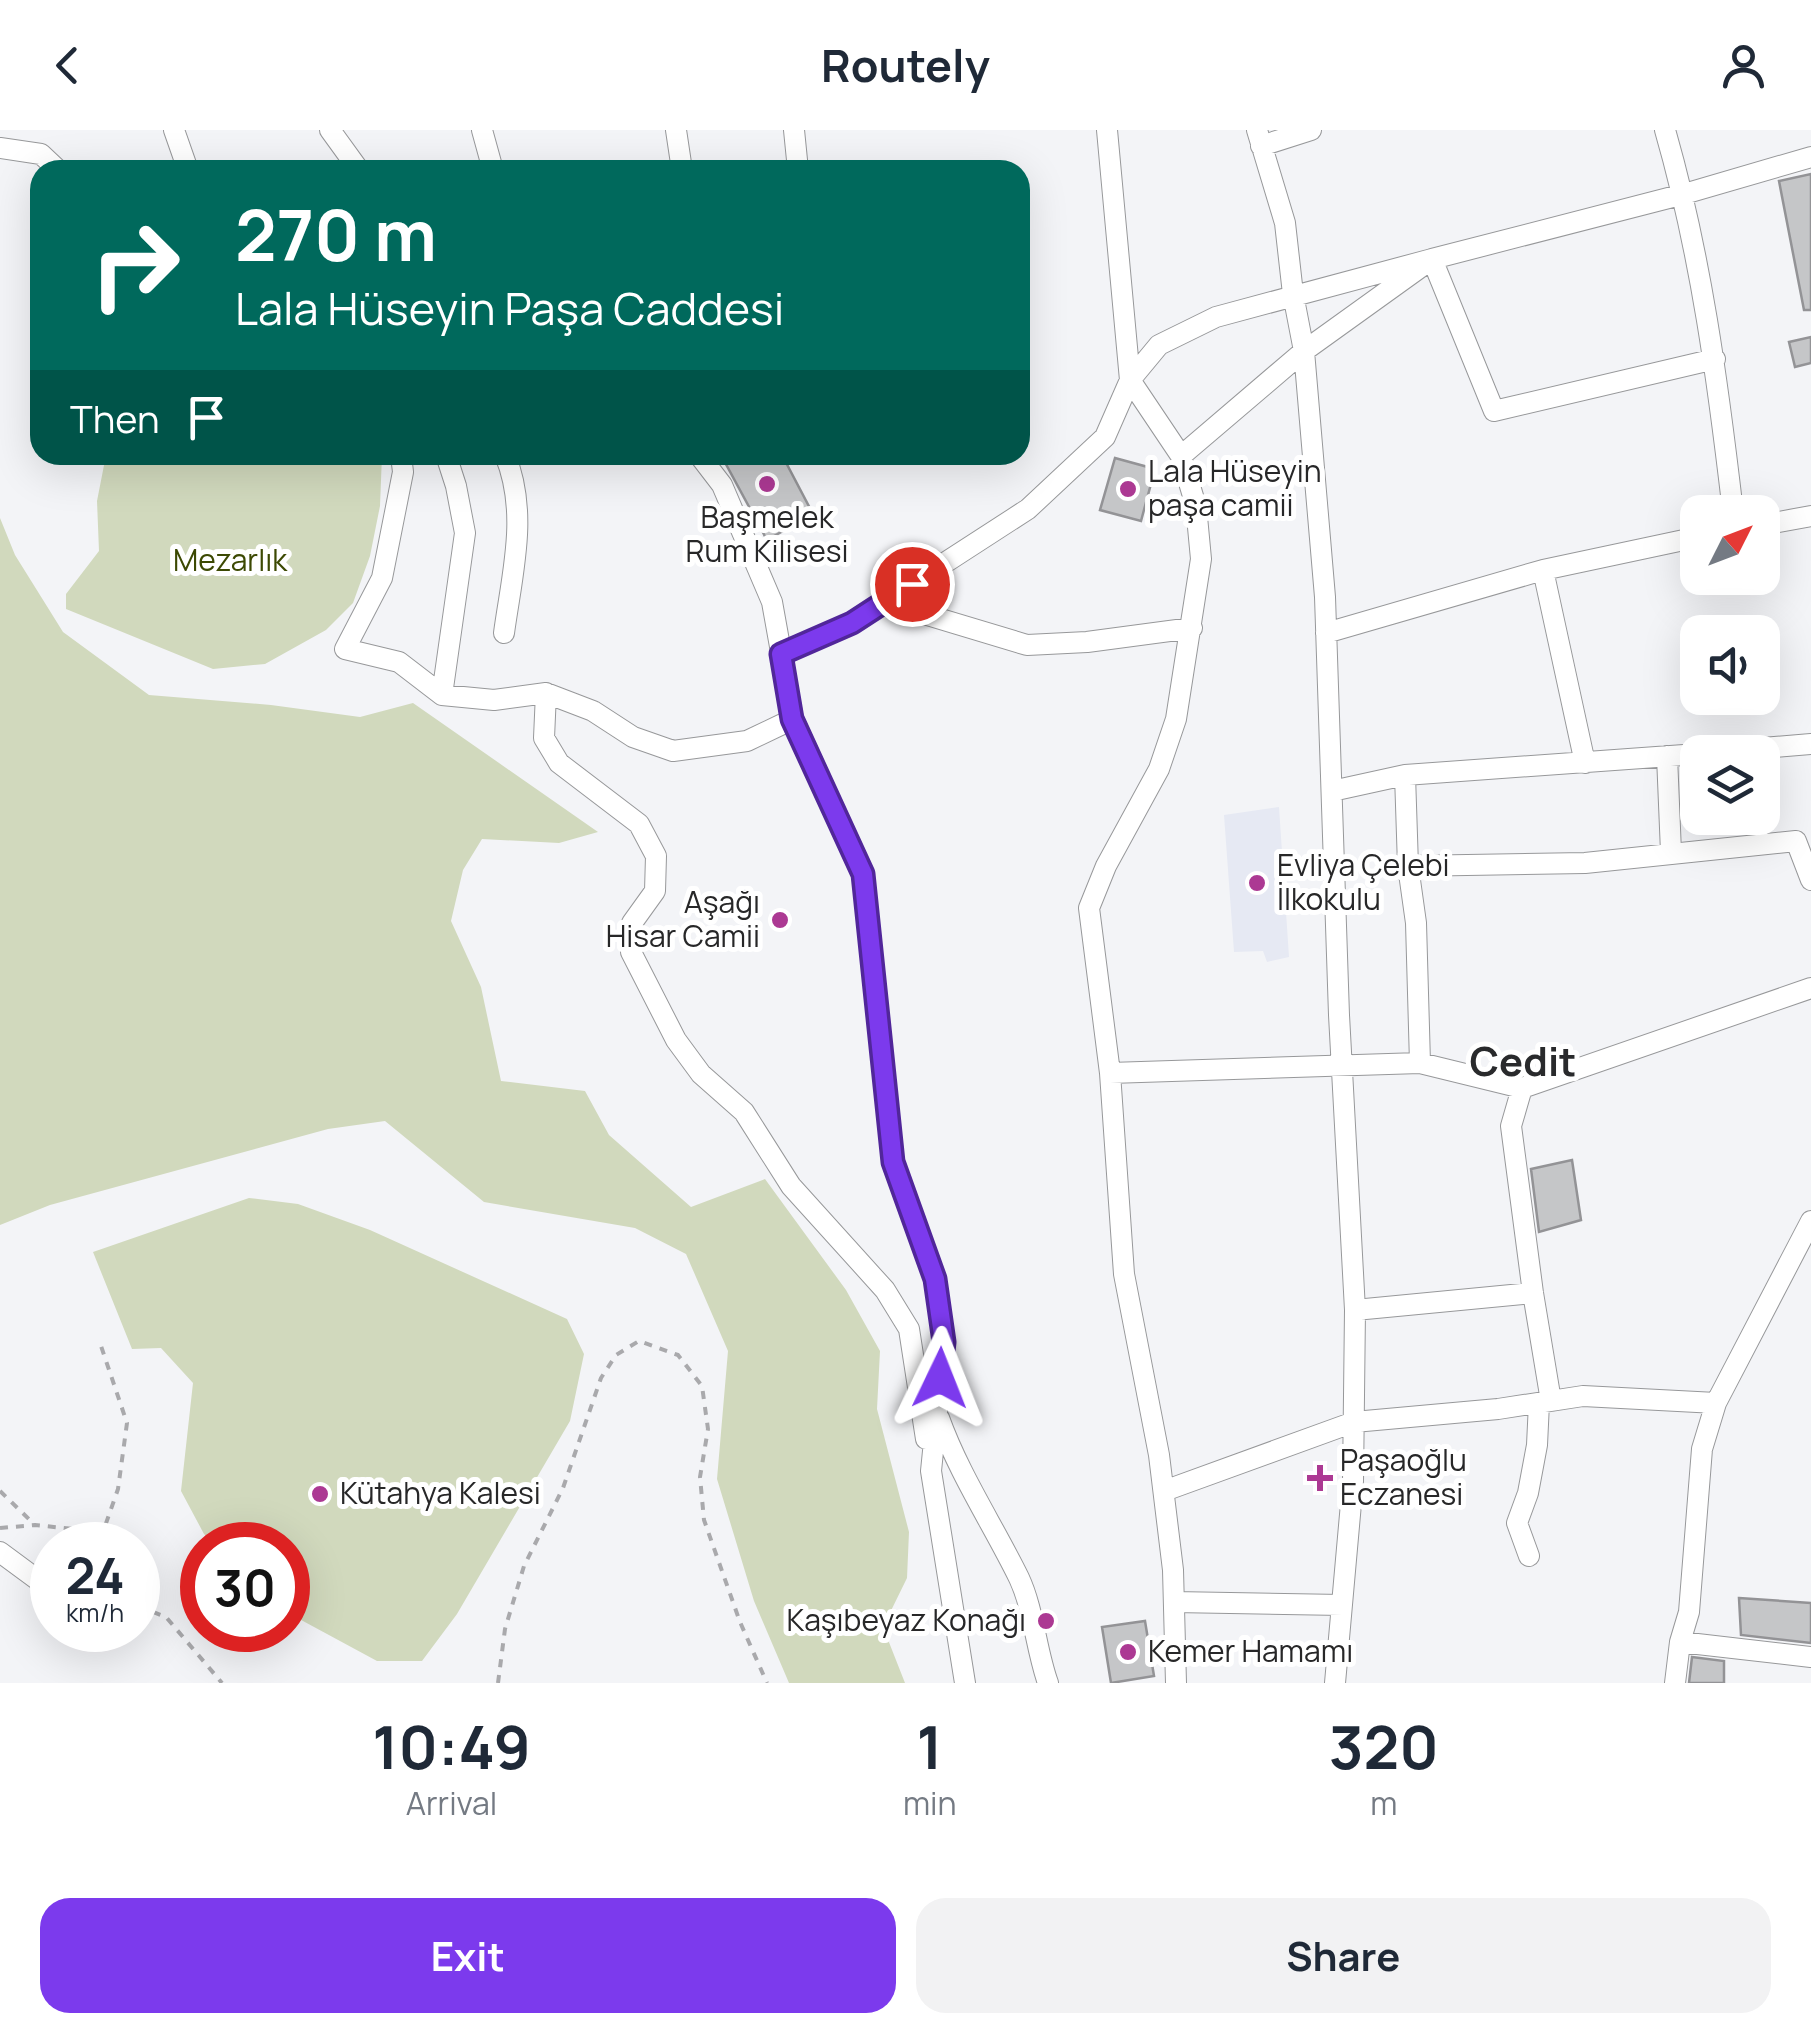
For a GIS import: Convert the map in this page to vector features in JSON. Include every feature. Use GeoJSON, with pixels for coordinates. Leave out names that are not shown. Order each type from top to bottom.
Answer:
{"type":"FeatureCollection","features":[{"type":"Feature","properties":{"kind":"street"},"geometry":{"type":"LineString","coordinates":[[174,130],[184,160]]}},
{"type":"Feature","properties":{"kind":"street"},"geometry":{"type":"LineString","coordinates":[[330,130],[352,160]]}},
{"type":"Feature","properties":{"kind":"street"},"geometry":{"type":"LineString","coordinates":[[482,130],[490,160]]}},
{"type":"Feature","properties":{"kind":"street"},"geometry":{"type":"LineString","coordinates":[[676,130],[680,160]]}},
{"type":"Feature","properties":{"kind":"street"},"geometry":{"type":"LineString","coordinates":[[794,130],[797,160]]}},
{"type":"Feature","properties":{"kind":"street"},"geometry":{"type":"LineString","coordinates":[[1107,130],[1130,380],[1181,456],[1196,506],[1201,559],[1176,720],[1159,769],[1106,866],[1089,908],[1110,1072],[1124,1274],[1164,1491],[1174,1602],[1176,1683]]}},
{"type":"Feature","properties":{"kind":"street"},"geometry":{"type":"LineString","coordinates":[[1311,130],[1259,138],[1285,223],[1304,352],[1326,632],[1355,1310],[1353,1481],[1335,1683]]}},
{"type":"Feature","properties":{"kind":"street"},"geometry":{"type":"LineString","coordinates":[[1665,130],[1684,194],[1715,358],[1731,495]]}},
{"type":"Feature","properties":{"kind":"street"},"geometry":{"type":"LineString","coordinates":[[0,148],[41,154],[47,160]]}},
{"type":"Feature","properties":{"kind":"street"},"geometry":{"type":"LineString","coordinates":[[781,654],[852,623],[1028,509],[1104,437],[1130,380],[1159,345],[1216,317],[1811,157]]}},
{"type":"Feature","properties":{"kind":"street"},"geometry":{"type":"LineString","coordinates":[[1181,456],[1304,352],[1432,259]]}},
{"type":"Feature","properties":{"kind":"street"},"geometry":{"type":"LineString","coordinates":[[1432,259],[1494,410],[1715,358]]}},
{"type":"Feature","properties":{"kind":"street"},"geometry":{"type":"LineString","coordinates":[[402,465],[382,578],[344,649],[399,662],[442,695],[494,700],[546,693],[593,711],[634,737],[673,751],[747,741],[792,719]]}},
{"type":"Feature","properties":{"kind":"street"},"geometry":{"type":"LineString","coordinates":[[442,695],[465,533],[449,465]]}},
{"type":"Feature","properties":{"kind":"street"},"geometry":{"type":"LineString","coordinates":[[504,633],[519,528],[509,465]]}},
{"type":"Feature","properties":{"kind":"street"},"geometry":{"type":"LineString","coordinates":[[707,465],[722,485],[772,602],[792,719],[863,874],[893,1162],[935,1279],[944,1342],[931,1471]]}},
{"type":"Feature","properties":{"kind":"street"},"geometry":{"type":"LineString","coordinates":[[1780,522],[1811,516]]}},
{"type":"Feature","properties":{"kind":"street"},"geometry":{"type":"LineString","coordinates":[[1326,632],[1543,570],[1680,542]]}},
{"type":"Feature","properties":{"kind":"street"},"geometry":{"type":"LineString","coordinates":[[1543,570],[1585,763]]}},
{"type":"Feature","properties":{"kind":"street"},"geometry":{"type":"LineString","coordinates":[[884,602],[1027,645],[1086,642],[1192,628]]}},
{"type":"Feature","properties":{"kind":"street"},"geometry":{"type":"LineString","coordinates":[[546,693],[544,738],[559,763],[639,824],[656,856],[655,891],[632,923],[631,952],[676,1040],[701,1074],[744,1112],[791,1186],[886,1290],[909,1329],[965,1683]]}},
{"type":"Feature","properties":{"kind":"street"},"geometry":{"type":"LineString","coordinates":[[1780,747],[1811,744]]}},
{"type":"Feature","properties":{"kind":"street"},"geometry":{"type":"LineString","coordinates":[[1332,792],[1406,775],[1680,755]]}},
{"type":"Feature","properties":{"kind":"street"},"geometry":{"type":"LineString","coordinates":[[1667,756],[1671,852]]}},
{"type":"Feature","properties":{"kind":"street"},"geometry":{"type":"LineString","coordinates":[[1406,775],[1420,1063]]}},
{"type":"Feature","properties":{"kind":"street"},"geometry":{"type":"LineString","coordinates":[[1408,866],[1584,863],[1796,841],[1811,880]]}},
{"type":"Feature","properties":{"kind":"street"},"geometry":{"type":"LineString","coordinates":[[1110,1072],[1420,1063],[1522,1088],[1811,988]]}},
{"type":"Feature","properties":{"kind":"street"},"geometry":{"type":"LineString","coordinates":[[1522,1088],[1511,1126],[1545,1402],[1528,1493],[1517,1522],[1528,1556]]}},
{"type":"Feature","properties":{"kind":"street"},"geometry":{"type":"LineString","coordinates":[[1674,1683],[1689,1612],[1702,1449],[1716,1403],[1808,1230]]}},
{"type":"Feature","properties":{"kind":"street"},"geometry":{"type":"LineString","coordinates":[[1355,1310],[1532,1293]]}},
{"type":"Feature","properties":{"kind":"street"},"geometry":{"type":"LineString","coordinates":[[1164,1491],[1354,1422],[1583,1396],[1716,1403]]}},
{"type":"Feature","properties":{"kind":"street"},"geometry":{"type":"LineString","coordinates":[[937,1413],[949,1446],[1021,1584],[1048,1683]]}},
{"type":"Feature","properties":{"kind":"street"},"geometry":{"type":"LineString","coordinates":[[0,1552],[30,1574]]}},
{"type":"Feature","properties":{"kind":"street"},"geometry":{"type":"LineString","coordinates":[[1174,1602],[1342,1605]]}},
{"type":"Feature","properties":{"kind":"street"},"geometry":{"type":"LineString","coordinates":[[1680,1642],[1811,1657]]}},
{"type":"Feature","properties":{"kind":"path"},"geometry":{"type":"LineString","coordinates":[[498,1683],[505,1629],[524,1566],[563,1488],[601,1378],[616,1355],[638,1340],[678,1355],[702,1386],[708,1429],[700,1477],[704,1520],[766,1683]]}},
{"type":"Feature","properties":{"kind":"path"},"geometry":{"type":"LineString","coordinates":[[100,1343],[126,1423],[118,1489],[107,1522]]}},
{"type":"Feature","properties":{"kind":"path"},"geometry":{"type":"LineString","coordinates":[[0,1492],[32,1522]]}},
{"type":"Feature","properties":{"kind":"path"},"geometry":{"type":"LineString","coordinates":[[0,1528],[30,1525]]}},
{"type":"Feature","properties":{"kind":"path"},"geometry":{"type":"LineString","coordinates":[[160,1615],[222,1683]]}},
{"type":"Feature","properties":{"kind":"shaded area","name":"Evliya Çelebi İlkokulu"},"geometry":{"type":"Polygon","coordinates":[[[1279,807],[1289,957],[1267,962],[1263,951],[1234,952],[1224,815],[1279,807]]]}},
{"type":"Feature","properties":{"kind":"green space","name":"Mezarlık"},"geometry":{"type":"Polygon","coordinates":[[[104,465],[382,465],[380,506],[370,556],[353,603],[326,630],[265,664],[213,669],[66,609],[66,594],[99,551],[97,501],[104,465]]]}},
{"type":"Feature","properties":{"kind":"green space"},"geometry":{"type":"Polygon","coordinates":[[[0,518],[15,555],[63,632],[149,695],[360,717],[413,703],[598,832],[559,843],[482,839],[463,870],[451,921],[481,987],[501,1081],[585,1091],[609,1135],[691,1207],[765,1179],[846,1290],[880,1351],[877,1409],[909,1532],[907,1578],[883,1627],[905,1683],[789,1683],[754,1601],[717,1479],[728,1351],[686,1254],[635,1228],[484,1202],[385,1121],[328,1129],[50,1205],[0,1225],[0,518]]]}},
{"type":"Feature","properties":{"kind":"green space"},"geometry":{"type":"Polygon","coordinates":[[[249,1198],[298,1204],[370,1230],[567,1319],[584,1354],[570,1421],[457,1614],[422,1661],[377,1661],[310,1625],[310,1522],[198,1522],[181,1491],[193,1383],[161,1348],[132,1349],[93,1252],[249,1198]]]}},
{"type":"Feature","properties":{"kind":"building"},"geometry":{"type":"Polygon","coordinates":[[[1811,174],[1811,310],[1804,310],[1779,181],[1811,174]]]}},
{"type":"Feature","properties":{"kind":"building"},"geometry":{"type":"Polygon","coordinates":[[[1811,337],[1811,363],[1795,367],[1789,342],[1811,337]]]}},
{"type":"Feature","properties":{"kind":"building","name":"Lala Hüseyin paşa camii"},"geometry":{"type":"Polygon","coordinates":[[[1115,458],[1155,469],[1141,521],[1100,510],[1115,458]]]}},
{"type":"Feature","properties":{"kind":"building","name":"Başmelek Rum Kilisesi"},"geometry":{"type":"Polygon","coordinates":[[[726,465],[787,465],[813,514],[767,540],[726,465]]]}},
{"type":"Feature","properties":{"kind":"building"},"geometry":{"type":"Polygon","coordinates":[[[1572,1160],[1581,1220],[1539,1232],[1531,1169],[1572,1160]]]}},
{"type":"Feature","properties":{"kind":"building"},"geometry":{"type":"Polygon","coordinates":[[[1739,1598],[1811,1603],[1811,1643],[1741,1635],[1739,1598]]]}},
{"type":"Feature","properties":{"kind":"building","name":"Kemer Hamamı"},"geometry":{"type":"Polygon","coordinates":[[[1145,1621],[1154,1676],[1111,1683],[1102,1627],[1145,1621]]]}},
{"type":"Feature","properties":{"kind":"building"},"geometry":{"type":"Polygon","coordinates":[[[1692,1657],[1724,1661],[1724,1683],[1689,1683],[1692,1657]]]}},
{"type":"Feature","properties":{"kind":"place","name":"Başmelek Rum Kilisesi"},"geometry":{"type":"Point","coordinates":[767,484]}},
{"type":"Feature","properties":{"kind":"place","name":"Lala Hüseyin paşa camii"},"geometry":{"type":"Point","coordinates":[1128,489]}},
{"type":"Feature","properties":{"kind":"place","name":"Evliya Çelebi İlkokulu"},"geometry":{"type":"Point","coordinates":[1257,883]}},
{"type":"Feature","properties":{"kind":"place","name":"Aşağı Hisar Camii"},"geometry":{"type":"Point","coordinates":[780,920]}},
{"type":"Feature","properties":{"kind":"place","name":"Paşaoğlu Eczanesi"},"geometry":{"type":"Point","coordinates":[1320,1478]}},
{"type":"Feature","properties":{"kind":"place","name":"Kütahya Kalesi"},"geometry":{"type":"Point","coordinates":[320,1494]}},
{"type":"Feature","properties":{"kind":"place","name":"Kaşıbeyaz Konağı"},"geometry":{"type":"Point","coordinates":[1046,1621]}},
{"type":"Feature","properties":{"kind":"place","name":"Kemer Hamamı"},"geometry":{"type":"Point","coordinates":[1128,1652]}},
{"type":"Feature","properties":{"kind":"district","name":"Cedit"},"geometry":{"type":"Point","coordinates":[1523,1062]}},
{"type":"Feature","properties":{"kind":"route"},"geometry":{"type":"LineString","coordinates":[[912,584],[852,623],[781,654],[792,719],[863,874],[893,1162],[935,1279],[944,1342],[940,1378]]}}]}
